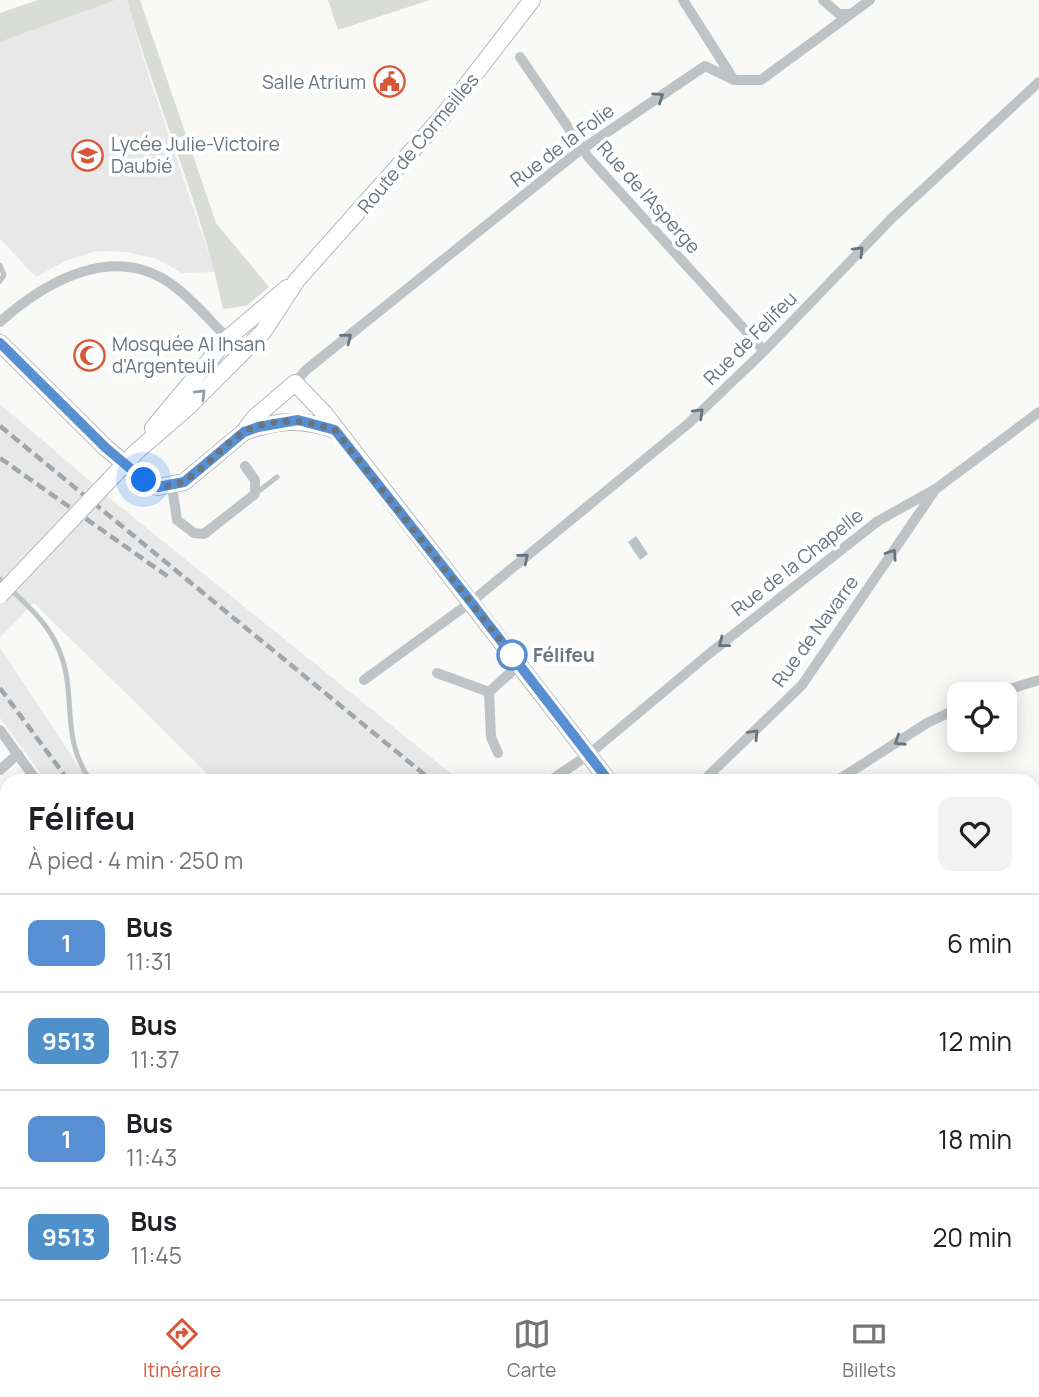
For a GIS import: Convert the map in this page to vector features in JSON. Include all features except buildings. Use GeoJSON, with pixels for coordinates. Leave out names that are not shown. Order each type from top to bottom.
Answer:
{"type":"FeatureCollection","features":[{"type":"Feature","properties":{"kind":"main road","name":"Route de Cormeilles"},"geometry":{"type":"LineString","coordinates":[[136,452],[187,408],[263,332],[298,280],[442,117],[532,0]]}},
{"type":"Feature","properties":{"kind":"main road","name":"Route de Cormeilles"},"geometry":{"type":"LineString","coordinates":[[0,594],[136,452],[227,339],[298,280]]}},
{"type":"Feature","properties":{"kind":"main road"},"geometry":{"type":"LineString","coordinates":[[0,343],[106,448],[150,484],[172,486],[184,482],[244,432],[254,418],[295,383],[324,413],[603,774]]}},
{"type":"Feature","properties":{"kind":"main road"},"geometry":{"type":"LineString","coordinates":[[244,432],[277,422],[298,420],[335,430]]}},
{"type":"Feature","properties":{"kind":"street"},"geometry":{"type":"LineString","coordinates":[[683,0],[734,80]]}},
{"type":"Feature","properties":{"kind":"street"},"geometry":{"type":"LineString","coordinates":[[823,0],[839,14],[851,14]]}},
{"type":"Feature","properties":{"kind":"street","name":"Rue de la Folie"},"geometry":{"type":"LineString","coordinates":[[295,383],[306,370],[583,149],[705,66],[734,80],[761,80],[870,0]]}},
{"type":"Feature","properties":{"kind":"street","name":"Rue de l'Asperge"},"geometry":{"type":"LineString","coordinates":[[520,57],[583,149],[764,351]]}},
{"type":"Feature","properties":{"kind":"street","name":"Rue de Felifeu"},"geometry":{"type":"LineString","coordinates":[[365,680],[471,602],[689,423],[764,351],[891,219],[1039,82]]}},
{"type":"Feature","properties":{"kind":"street"},"geometry":{"type":"LineString","coordinates":[[0,322],[27,300],[73,274],[100,266],[117,265],[148,271],[163,278],[188,298],[243,353]]}},
{"type":"Feature","properties":{"kind":"street","name":"Rue de la Chapelle"},"geometry":{"type":"LineString","coordinates":[[560,774],[588,755],[710,653],[878,521],[936,488],[1039,412]]}},
{"type":"Feature","properties":{"kind":"street"},"geometry":{"type":"LineString","coordinates":[[172,486],[177,520],[194,533],[210,532],[255,494],[255,480],[245,466]]}},
{"type":"Feature","properties":{"kind":"street","name":"Rue de Navarre"},"geometry":{"type":"LineString","coordinates":[[710,774],[802,685],[936,488]]}},
{"type":"Feature","properties":{"kind":"street"},"geometry":{"type":"LineString","coordinates":[[489,692],[519,665]]}},
{"type":"Feature","properties":{"kind":"street"},"geometry":{"type":"LineString","coordinates":[[437,673],[489,692]]}},
{"type":"Feature","properties":{"kind":"street"},"geometry":{"type":"LineString","coordinates":[[1017,687],[1039,680]]}},
{"type":"Feature","properties":{"kind":"street"},"geometry":{"type":"LineString","coordinates":[[489,692],[491,737],[498,753]]}},
{"type":"Feature","properties":{"kind":"street"},"geometry":{"type":"LineString","coordinates":[[847,774],[927,723],[947,714]]}},
{"type":"Feature","properties":{"kind":"street"},"geometry":{"type":"LineString","coordinates":[[0,730],[32,774]]}},
{"type":"Feature","properties":{"kind":"street"},"geometry":{"type":"LineString","coordinates":[[0,770],[18,754]]}},
{"type":"Feature","properties":{"kind":"lane"},"geometry":{"type":"LineString","coordinates":[[0,265],[4,275],[0,281]]}},
{"type":"Feature","properties":{"kind":"lane"},"geometry":{"type":"LineString","coordinates":[[255,494],[277,477]]}},
{"type":"Feature","properties":{"kind":"lane"},"geometry":{"type":"LineString","coordinates":[[0,579],[37,615],[60,652],[66,675],[71,740],[87,774]]}},
{"type":"Feature","properties":{"kind":"shaded area"},"geometry":{"type":"Polygon","coordinates":[[[38,0],[116,0],[0,42],[0,13],[38,0]]]}},
{"type":"Feature","properties":{"kind":"shaded area","name":"Lycée Julie-Victoire Daubié"},"geometry":{"type":"Polygon","coordinates":[[[116,0],[127,0],[147,71],[215,272],[182,273],[157,259],[127,252],[96,251],[65,261],[36,277],[0,239],[0,42],[116,0]]]}},
{"type":"Feature","properties":{"kind":"shaded area"},"geometry":{"type":"Polygon","coordinates":[[[127,0],[140,0],[216,223],[269,287],[246,306],[223,309],[203,231],[127,0]]]}},
{"type":"Feature","properties":{"kind":"shaded area"},"geometry":{"type":"Polygon","coordinates":[[[328,0],[430,0],[338,30],[328,0]]]}},
{"type":"Feature","properties":{"kind":"shaded area"},"geometry":{"type":"Polygon","coordinates":[[[0,404],[117,504],[452,774],[208,774],[34,603],[0,637],[0,404]]]}},
{"type":"Feature","properties":{"kind":"shaded area"},"geometry":{"type":"Polygon","coordinates":[[[636,536],[648,554],[640,560],[628,542],[636,536]]]}},
{"type":"Feature","properties":{"kind":"shaded area"},"geometry":{"type":"Polygon","coordinates":[[[0,647],[83,774],[42,774],[0,718],[0,647]]]}},
{"type":"Feature","properties":{"kind":"railway"},"geometry":{"type":"LineString","coordinates":[[0,426],[424,774]]}},
{"type":"Feature","properties":{"kind":"railway"},"geometry":{"type":"LineString","coordinates":[[0,458],[170,578]]}},
{"type":"Feature","properties":{"kind":"railway"},"geometry":{"type":"LineString","coordinates":[[0,688],[64,774]]}},
{"type":"Feature","properties":{"kind":"bus line","name":"1"},"geometry":{"type":"LineString","coordinates":[[0,343],[106,448],[144,480],[158,487],[184,482],[244,432],[258,427],[298,420],[335,430],[603,774]]}},
{"type":"Feature","properties":{"kind":"place","name":"Salle Atrium"},"geometry":{"type":"Point","coordinates":[389,82]}},
{"type":"Feature","properties":{"kind":"place","name":"Lycée Julie-Victoire Daubié"},"geometry":{"type":"Point","coordinates":[88,155]}},
{"type":"Feature","properties":{"kind":"place","name":"Mosquée Al Ihsan d'Argenteuil"},"geometry":{"type":"Point","coordinates":[89,355]}},
{"type":"Feature","properties":{"kind":"place","name":"Félifeu"},"geometry":{"type":"Point","coordinates":[512,655]}},
{"type":"Feature","properties":{"kind":"route"},"geometry":{"type":"LineString","coordinates":[[144,480],[158,487],[184,482],[244,432],[277,422],[298,420],[335,430],[512,655]]}}]}
